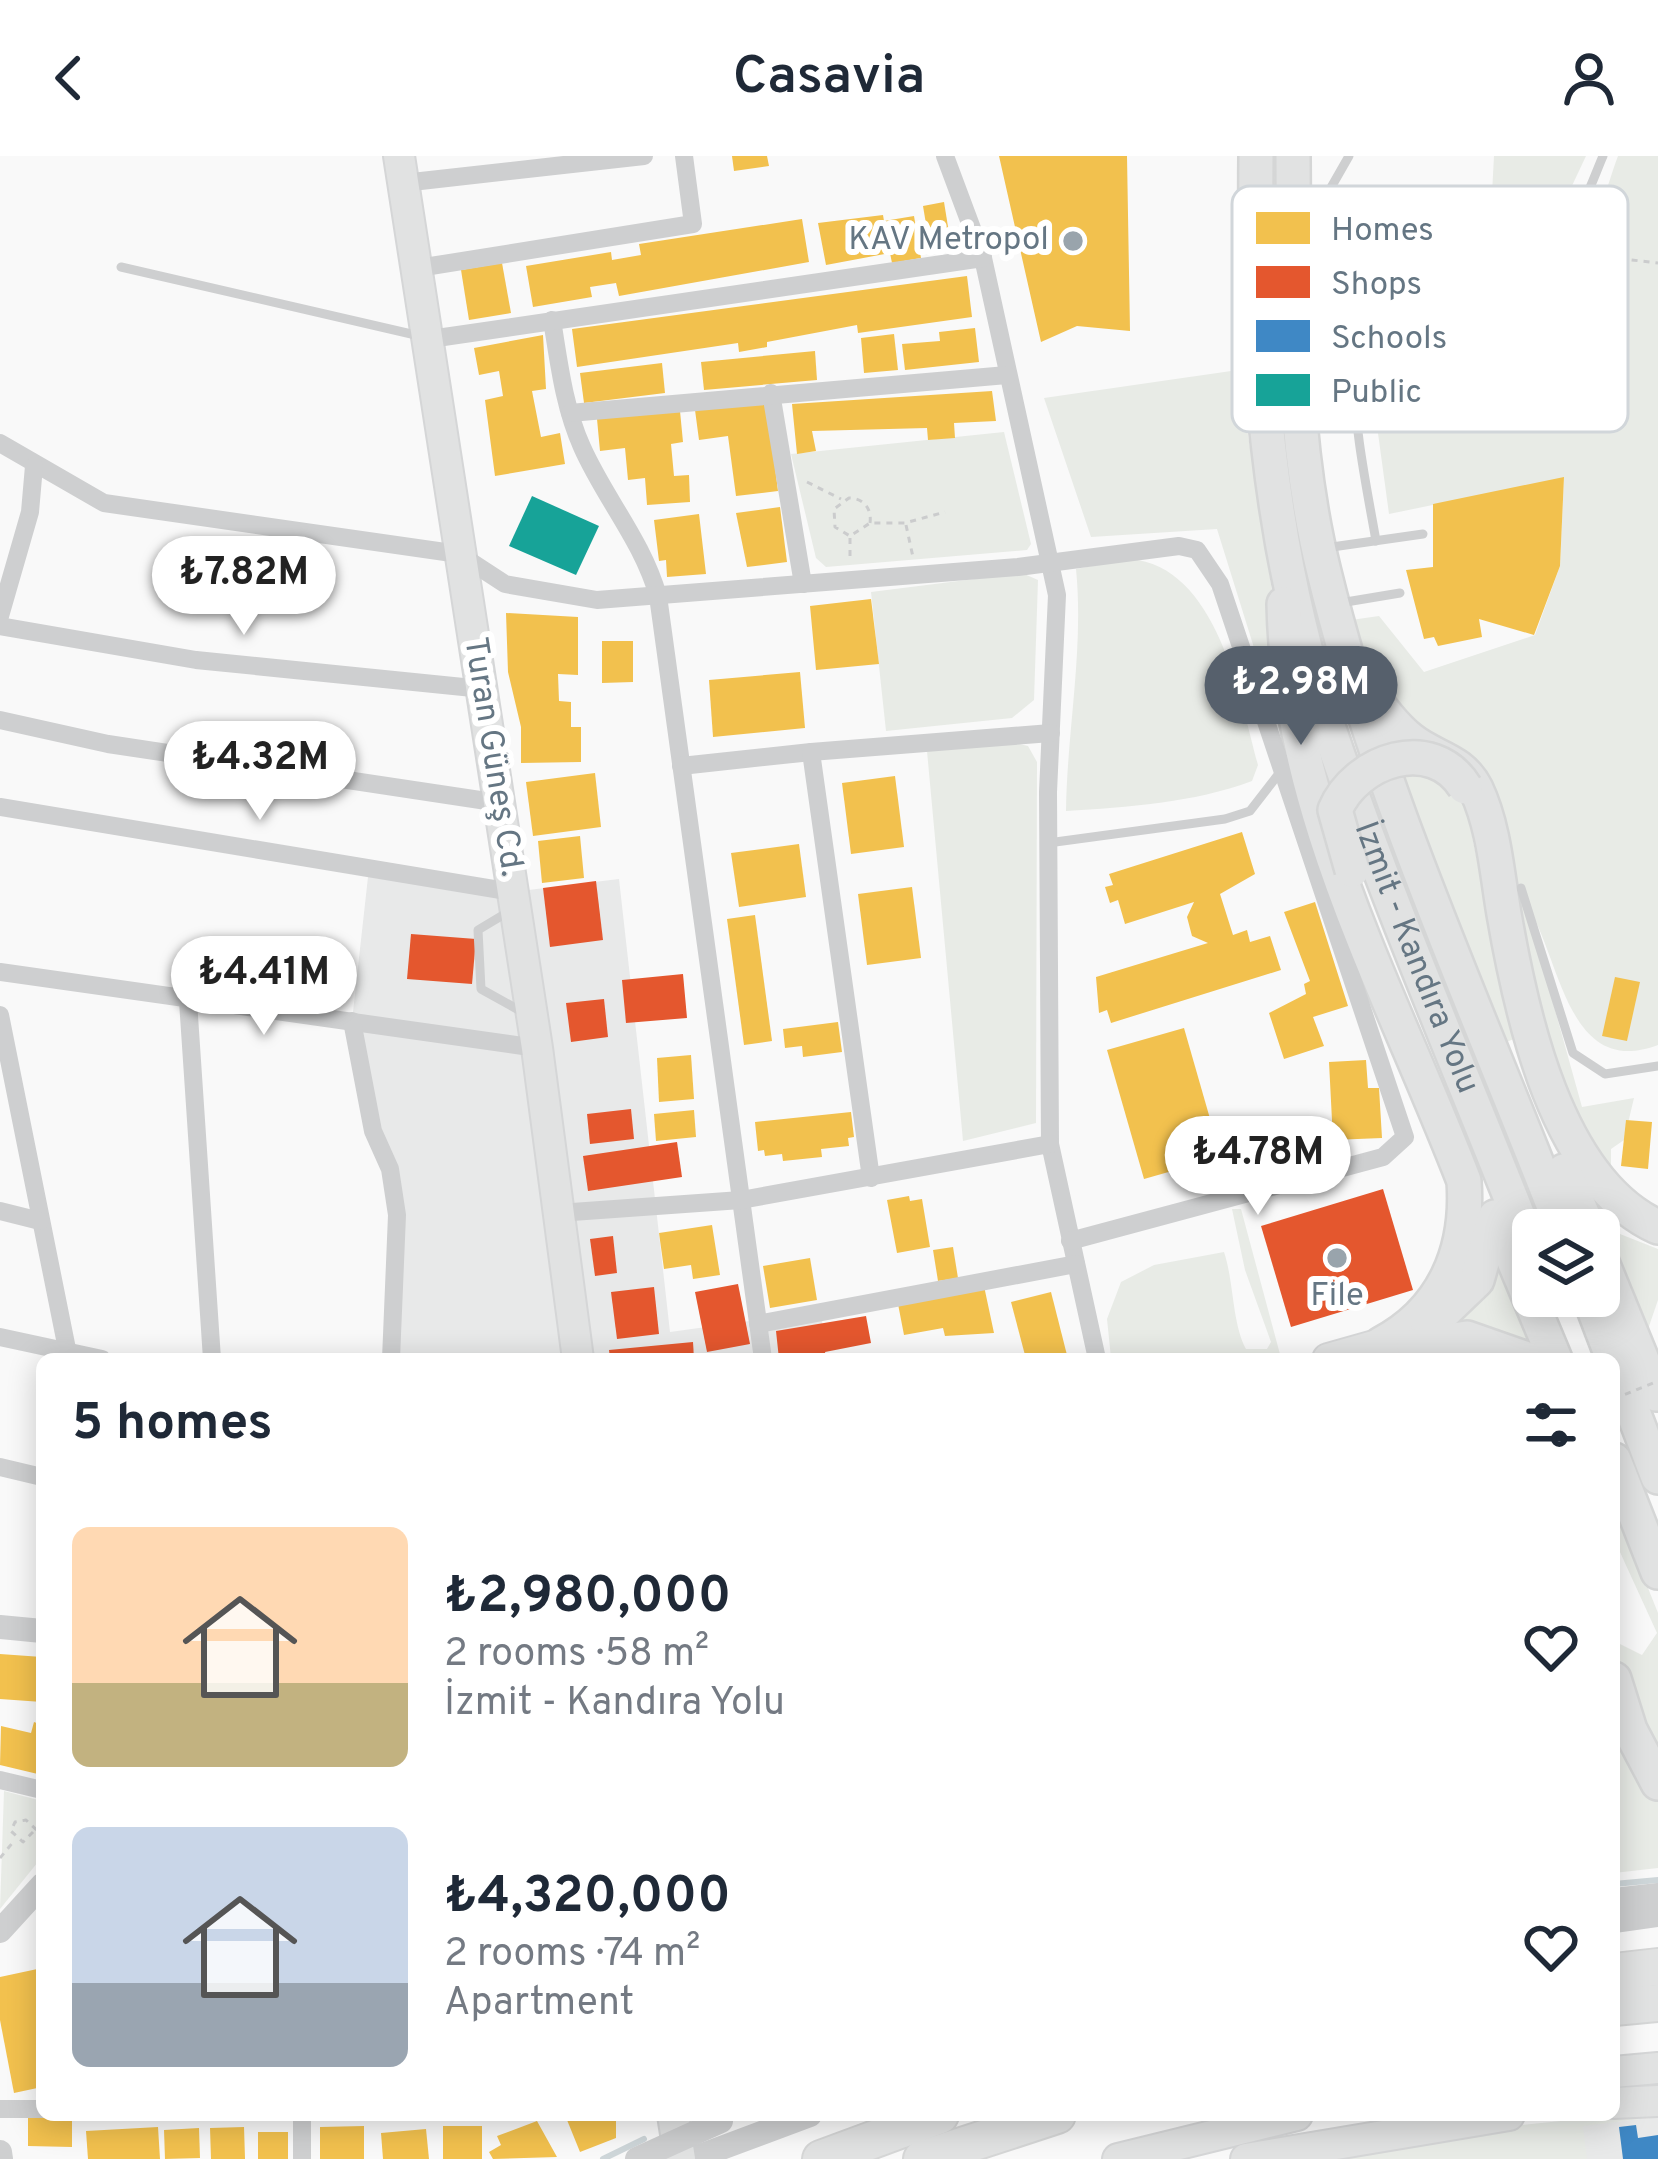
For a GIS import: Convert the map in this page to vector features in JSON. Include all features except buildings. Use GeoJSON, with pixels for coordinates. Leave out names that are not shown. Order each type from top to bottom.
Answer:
{"type":"FeatureCollection","features":[{"type":"Feature","properties":{"kind":"highway","name":"İzmit - Kandıra Yolu"},"geometry":{"type":"LineString","coordinates":[[1256,156],[1256,186]]}},
{"type":"Feature","properties":{"kind":"highway","name":"İzmit - Kandıra Yolu"},"geometry":{"type":"LineString","coordinates":[[1293,156],[1293,186]]}},
{"type":"Feature","properties":{"kind":"highway","name":"İzmit - Kandıra Yolu"},"geometry":{"type":"LineString","coordinates":[[1272,432],[1302,549],[1329,728],[1516,1209]]}},
{"type":"Feature","properties":{"kind":"highway","name":"İzmit - Kandıra Yolu"},"geometry":{"type":"LineString","coordinates":[[1299,432],[1302,549],[1333,604],[1370,730],[1555,1209]]}},
{"type":"Feature","properties":{"kind":"highway"},"geometry":{"type":"LineString","coordinates":[[1302,549],[1285,657],[1294,728],[1316,814],[1464,1180],[1463,1235],[1454,1266],[1414,1323],[1380,1353]]}},
{"type":"Feature","properties":{"kind":"highway"},"geometry":{"type":"LineString","coordinates":[[1350,664],[1378,706],[1412,741],[1457,764],[1474,785],[1489,829],[1530,1032],[1561,1117],[1608,1187],[1658,1227]]}},
{"type":"Feature","properties":{"kind":"highway"},"geometry":{"type":"LineString","coordinates":[[1553,1353],[1352,870],[1335,810],[1354,780],[1409,757],[1450,768],[1465,787],[1478,825],[1514,1019],[1579,1209]]}},
{"type":"Feature","properties":{"kind":"highway"},"geometry":{"type":"LineString","coordinates":[[1564,1171],[1607,1216],[1658,1241]]}},
{"type":"Feature","properties":{"kind":"highway"},"geometry":{"type":"LineString","coordinates":[[1380,1353],[1428,1328],[1461,1301],[1478,1280],[1496,1217]]}},
{"type":"Feature","properties":{"kind":"highway"},"geometry":{"type":"LineString","coordinates":[[1620,1305],[1657,1392]]}},
{"type":"Feature","properties":{"kind":"highway"},"geometry":{"type":"LineString","coordinates":[[1557,1317],[1572,1353]]}},
{"type":"Feature","properties":{"kind":"highway"},"geometry":{"type":"LineString","coordinates":[[1596,1317],[1610,1353]]}},
{"type":"Feature","properties":{"kind":"highway"},"geometry":{"type":"LineString","coordinates":[[1380,1353],[1429,1340],[1467,1338],[1510,1353]]}},
{"type":"Feature","properties":{"kind":"highway"},"geometry":{"type":"LineString","coordinates":[[1657,1392],[1658,1341]]}},
{"type":"Feature","properties":{"kind":"highway"},"geometry":{"type":"LineString","coordinates":[[1380,1353],[1445,1353]]}},
{"type":"Feature","properties":{"kind":"highway"},"geometry":{"type":"LineString","coordinates":[[1620,1379],[1658,1477]]}},
{"type":"Feature","properties":{"kind":"highway"},"geometry":{"type":"LineString","coordinates":[[1620,1475],[1658,1572]]}},
{"type":"Feature","properties":{"kind":"highway"},"geometry":{"type":"LineString","coordinates":[[1620,1698],[1630,1730],[1658,1783]]}},
{"type":"Feature","properties":{"kind":"highway"},"geometry":{"type":"LineString","coordinates":[[1620,1971],[1658,1967]]}},
{"type":"Feature","properties":{"kind":"highway"},"geometry":{"type":"LineString","coordinates":[[1620,2006],[1658,2003]]}},
{"type":"Feature","properties":{"kind":"highway"},"geometry":{"type":"LineString","coordinates":[[821,2159],[924,2121]]}},
{"type":"Feature","properties":{"kind":"highway"},"geometry":{"type":"LineString","coordinates":[[922,2159],[1039,2121]]}},
{"type":"Feature","properties":{"kind":"main road","name":"Turan Güneş Cd."},"geometry":{"type":"LineString","coordinates":[[401,169],[537,1048],[577,1353]]}},
{"type":"Feature","properties":{"kind":"main road"},"geometry":{"type":"LineString","coordinates":[[1620,2071],[1658,2068]]}},
{"type":"Feature","properties":{"kind":"main road"},"geometry":{"type":"LineString","coordinates":[[1620,2103],[1658,2101]]}},
{"type":"Feature","properties":{"kind":"main road"},"geometry":{"type":"LineString","coordinates":[[674,2121],[680,2159]]}},
{"type":"Feature","properties":{"kind":"main road"},"geometry":{"type":"LineString","coordinates":[[1118,2159],[1273,2121]]}},
{"type":"Feature","properties":{"kind":"main road"},"geometry":{"type":"LineString","coordinates":[[1246,2159],[1473,2121]]}},
{"type":"Feature","properties":{"kind":"street"},"geometry":{"type":"LineString","coordinates":[[401,169],[644,156]]}},
{"type":"Feature","properties":{"kind":"street"},"geometry":{"type":"LineString","coordinates":[[418,268],[693,224],[684,156]]}},
{"type":"Feature","properties":{"kind":"street"},"geometry":{"type":"LineString","coordinates":[[945,156],[983,258],[1057,595],[1048,843],[1050,1144],[1095,1353]]}},
{"type":"Feature","properties":{"kind":"street"},"geometry":{"type":"LineString","coordinates":[[430,339],[983,258]]}},
{"type":"Feature","properties":{"kind":"street"},"geometry":{"type":"LineString","coordinates":[[552,320],[582,448],[641,547],[658,596],[762,1353]]}},
{"type":"Feature","properties":{"kind":"street"},"geometry":{"type":"LineString","coordinates":[[571,413],[1007,375]]}},
{"type":"Feature","properties":{"kind":"street"},"geometry":{"type":"LineString","coordinates":[[771,393],[803,584]]}},
{"type":"Feature","properties":{"kind":"street"},"geometry":{"type":"LineString","coordinates":[[0,443],[104,502],[459,554],[529,592],[597,600],[917,575],[1179,546],[1197,550],[1220,584],[1393,1088],[1405,1137],[1383,1157],[1070,1240]]}},
{"type":"Feature","properties":{"kind":"street"},"geometry":{"type":"LineString","coordinates":[[0,616],[30,512],[34,466]]}},
{"type":"Feature","properties":{"kind":"street"},"geometry":{"type":"LineString","coordinates":[[0,626],[196,660],[483,688]]}},
{"type":"Feature","properties":{"kind":"street"},"geometry":{"type":"LineString","coordinates":[[0,720],[108,744],[500,803]]}},
{"type":"Feature","properties":{"kind":"street"},"geometry":{"type":"LineString","coordinates":[[681,766],[1051,733]]}},
{"type":"Feature","properties":{"kind":"street"},"geometry":{"type":"LineString","coordinates":[[811,752],[871,1178]]}},
{"type":"Feature","properties":{"kind":"street"},"geometry":{"type":"LineString","coordinates":[[0,807],[513,900]]}},
{"type":"Feature","properties":{"kind":"street"},"geometry":{"type":"LineString","coordinates":[[0,972],[537,1048]]}},
{"type":"Feature","properties":{"kind":"street"},"geometry":{"type":"LineString","coordinates":[[188,1001],[212,1353]]}},
{"type":"Feature","properties":{"kind":"street"},"geometry":{"type":"LineString","coordinates":[[0,1015],[67,1353]]}},
{"type":"Feature","properties":{"kind":"street"},"geometry":{"type":"LineString","coordinates":[[352,1021],[373,1131],[390,1168],[397,1215],[391,1353]]}},
{"type":"Feature","properties":{"kind":"street"},"geometry":{"type":"LineString","coordinates":[[558,1213],[741,1199],[1050,1144]]}},
{"type":"Feature","properties":{"kind":"street"},"geometry":{"type":"LineString","coordinates":[[0,1210],[40,1221]]}},
{"type":"Feature","properties":{"kind":"street"},"geometry":{"type":"LineString","coordinates":[[758,1324],[1076,1264]]}},
{"type":"Feature","properties":{"kind":"street"},"geometry":{"type":"LineString","coordinates":[[0,1337],[57,1353]]}},
{"type":"Feature","properties":{"kind":"street"},"geometry":{"type":"LineString","coordinates":[[0,1467],[36,1476]]}},
{"type":"Feature","properties":{"kind":"street"},"geometry":{"type":"LineString","coordinates":[[0,1627],[36,1630]]}},
{"type":"Feature","properties":{"kind":"street"},"geometry":{"type":"LineString","coordinates":[[0,1780],[36,1789]]}},
{"type":"Feature","properties":{"kind":"street"},"geometry":{"type":"LineString","coordinates":[[0,1931],[36,1892]]}},
{"type":"Feature","properties":{"kind":"street"},"geometry":{"type":"LineString","coordinates":[[1620,1899],[1658,1894]]}},
{"type":"Feature","properties":{"kind":"street"},"geometry":{"type":"LineString","coordinates":[[1620,1920],[1658,1915]]}},
{"type":"Feature","properties":{"kind":"street"},"geometry":{"type":"LineString","coordinates":[[0,2109],[36,2109]]}},
{"type":"Feature","properties":{"kind":"street"},"geometry":{"type":"LineString","coordinates":[[302,2121],[302,2159]]}},
{"type":"Feature","properties":{"kind":"street"},"geometry":{"type":"LineString","coordinates":[[637,2159],[728,2127],[768,2121]]}},
{"type":"Feature","properties":{"kind":"street"},"geometry":{"type":"LineString","coordinates":[[692,2159],[728,2127]]}},
{"type":"Feature","properties":{"kind":"lane"},"geometry":{"type":"LineString","coordinates":[[1332,186],[1349,156]]}},
{"type":"Feature","properties":{"kind":"lane"},"geometry":{"type":"LineString","coordinates":[[1590,186],[1603,156]]}},
{"type":"Feature","properties":{"kind":"lane"},"geometry":{"type":"LineString","coordinates":[[121,267],[430,339]]}},
{"type":"Feature","properties":{"kind":"lane"},"geometry":{"type":"LineString","coordinates":[[1359,432],[1376,541]]}},
{"type":"Feature","properties":{"kind":"lane"},"geometry":{"type":"LineString","coordinates":[[1302,549],[1423,534]]}},
{"type":"Feature","properties":{"kind":"lane"},"geometry":{"type":"LineString","coordinates":[[1333,604],[1400,593]]}},
{"type":"Feature","properties":{"kind":"lane"},"geometry":{"type":"LineString","coordinates":[[1048,843],[1145,832],[1250,811],[1281,772]]}},
{"type":"Feature","properties":{"kind":"lane"},"geometry":{"type":"LineString","coordinates":[[1522,888],[1573,1053],[1605,1074],[1658,1066]]}},
{"type":"Feature","properties":{"kind":"lane"},"geometry":{"type":"LineString","coordinates":[[513,900],[478,930],[481,989],[531,1016]]}},
{"type":"Feature","properties":{"kind":"path"},"geometry":{"type":"LineString","coordinates":[[1628,260],[1658,263]]}},
{"type":"Feature","properties":{"kind":"path"},"geometry":{"type":"LineString","coordinates":[[785,479],[817,485],[843,500],[855,498],[866,505],[870,523]]}},
{"type":"Feature","properties":{"kind":"path"},"geometry":{"type":"LineString","coordinates":[[843,500],[833,521],[850,536],[850,580]]}},
{"type":"Feature","properties":{"kind":"path"},"geometry":{"type":"LineString","coordinates":[[850,536],[870,523],[905,523],[944,512]]}},
{"type":"Feature","properties":{"kind":"path"},"geometry":{"type":"LineString","coordinates":[[905,523],[917,575]]}},
{"type":"Feature","properties":{"kind":"path"},"geometry":{"type":"LineString","coordinates":[[1620,1398],[1657,1392]]}},
{"type":"Feature","properties":{"kind":"path"},"geometry":{"type":"LineString","coordinates":[[15,1840],[11,1831],[18,1820],[29,1822],[36,1833]]}},
{"type":"Feature","properties":{"kind":"path"},"geometry":{"type":"LineString","coordinates":[[15,1840],[26,1841],[33,1832]]}},
{"type":"Feature","properties":{"kind":"path"},"geometry":{"type":"LineString","coordinates":[[0,1858],[15,1840]]}},
{"type":"Feature","properties":{"kind":"shaded area"},"geometry":{"type":"Polygon","coordinates":[[[1494,156],[1586,156],[1572,186],[1492,186],[1494,156]]]}},
{"type":"Feature","properties":{"kind":"shaded area"},"geometry":{"type":"Polygon","coordinates":[[[1618,156],[1658,156],[1658,1045],[1627,1051],[1603,1045],[1585,1029],[1570,1006],[1525,902],[1582,1107],[1634,1098],[1624,1140],[1611,1149],[1611,1179],[1571,1129],[1486,804],[1381,703],[1344,621],[1379,616],[1424,672],[1535,635],[1560,566],[1564,478],[1389,514],[1378,432],[1628,432],[1628,186],[1608,186],[1618,156]]]}},
{"type":"Feature","properties":{"kind":"shaded area"},"geometry":{"type":"Polygon","coordinates":[[[1232,371],[1232,432],[1248,432],[1307,818],[1217,529],[1091,537],[1044,398],[1232,371]]]}},
{"type":"Feature","properties":{"kind":"shaded area"},"geometry":{"type":"Polygon","coordinates":[[[1004,432],[1031,544],[1027,550],[826,567],[816,558],[791,454],[1004,432]]]}},
{"type":"Feature","properties":{"kind":"shaded area"},"geometry":{"type":"Polygon","coordinates":[[[1130,559],[1160,567],[1184,585],[1204,610],[1233,672],[1258,765],[1252,781],[1207,794],[1066,811],[1078,630],[1076,569],[1130,559]]]}},
{"type":"Feature","properties":{"kind":"shaded area"},"geometry":{"type":"Polygon","coordinates":[[[1022,573],[1038,580],[1034,700],[1012,718],[886,731],[871,592],[1022,573]]]}},
{"type":"Feature","properties":{"kind":"shaded area"},"geometry":{"type":"Polygon","coordinates":[[[1015,743],[1028,746],[1037,762],[1036,1123],[963,1141],[927,751],[1015,743]]]}},
{"type":"Feature","properties":{"kind":"shaded area"},"geometry":{"type":"Polygon","coordinates":[[[1423,764],[1465,802],[1514,1039],[1501,1044],[1392,766],[1423,764]]]}},
{"type":"Feature","properties":{"kind":"shaded area"},"geometry":{"type":"Polygon","coordinates":[[[369,868],[512,892],[619,879],[670,1332],[821,1311],[825,1353],[391,1353],[397,1215],[352,1021],[369,868]]]}},
{"type":"Feature","properties":{"kind":"shaded area"},"geometry":{"type":"Polygon","coordinates":[[[1232,1209],[1241,1209],[1280,1353],[1110,1353],[1107,1319],[1121,1282],[1154,1265],[1224,1252],[1246,1349],[1267,1349],[1271,1342],[1245,1270],[1232,1209]]]}},
{"type":"Feature","properties":{"kind":"shaded area"},"geometry":{"type":"Polygon","coordinates":[[[1620,1234],[1658,1249],[1658,1300],[1646,1335],[1620,1282],[1620,1234]]]}},
{"type":"Feature","properties":{"kind":"shaded area"},"geometry":{"type":"Polygon","coordinates":[[[1499,1242],[1512,1272],[1512,1317],[1532,1317],[1547,1353],[1380,1347],[1499,1242]]]}},
{"type":"Feature","properties":{"kind":"shaded area"},"geometry":{"type":"Polygon","coordinates":[[[1620,1518],[1658,1613],[1658,1868],[1620,1872],[1620,1644],[1642,1655],[1657,1633],[1620,1552],[1620,1518]]]}},
{"type":"Feature","properties":{"kind":"shaded area"},"geometry":{"type":"Polygon","coordinates":[[[4,1791],[36,1799],[36,1864],[0,1909],[4,1791]]]}},
{"type":"Feature","properties":{"kind":"shaded area"},"geometry":{"type":"Polygon","coordinates":[[[1658,2111],[1658,2117],[1583,2126],[1587,2159],[1326,2159],[1454,2132],[1561,2121],[1620,2121],[1620,2115],[1658,2111]]]}},
{"type":"Feature","properties":{"kind":"shaded area"},"geometry":{"type":"Polygon","coordinates":[[[1658,2117],[1658,2159],[1553,2159],[1550,2129],[1658,2117]]]}},
{"type":"Feature","properties":{"kind":"waterway"},"geometry":{"type":"LineString","coordinates":[[1620,1883],[1658,1880]]}},
{"type":"Feature","properties":{"kind":"waterway"},"geometry":{"type":"LineString","coordinates":[[603,2159],[644,2139]]}},
{"type":"Feature","properties":{"kind":"place","name":"KAV Metropol"},"geometry":{"type":"Point","coordinates":[1073,241]}},
{"type":"Feature","properties":{"kind":"place","name":"File"},"geometry":{"type":"Point","coordinates":[1337,1258]}}]}
